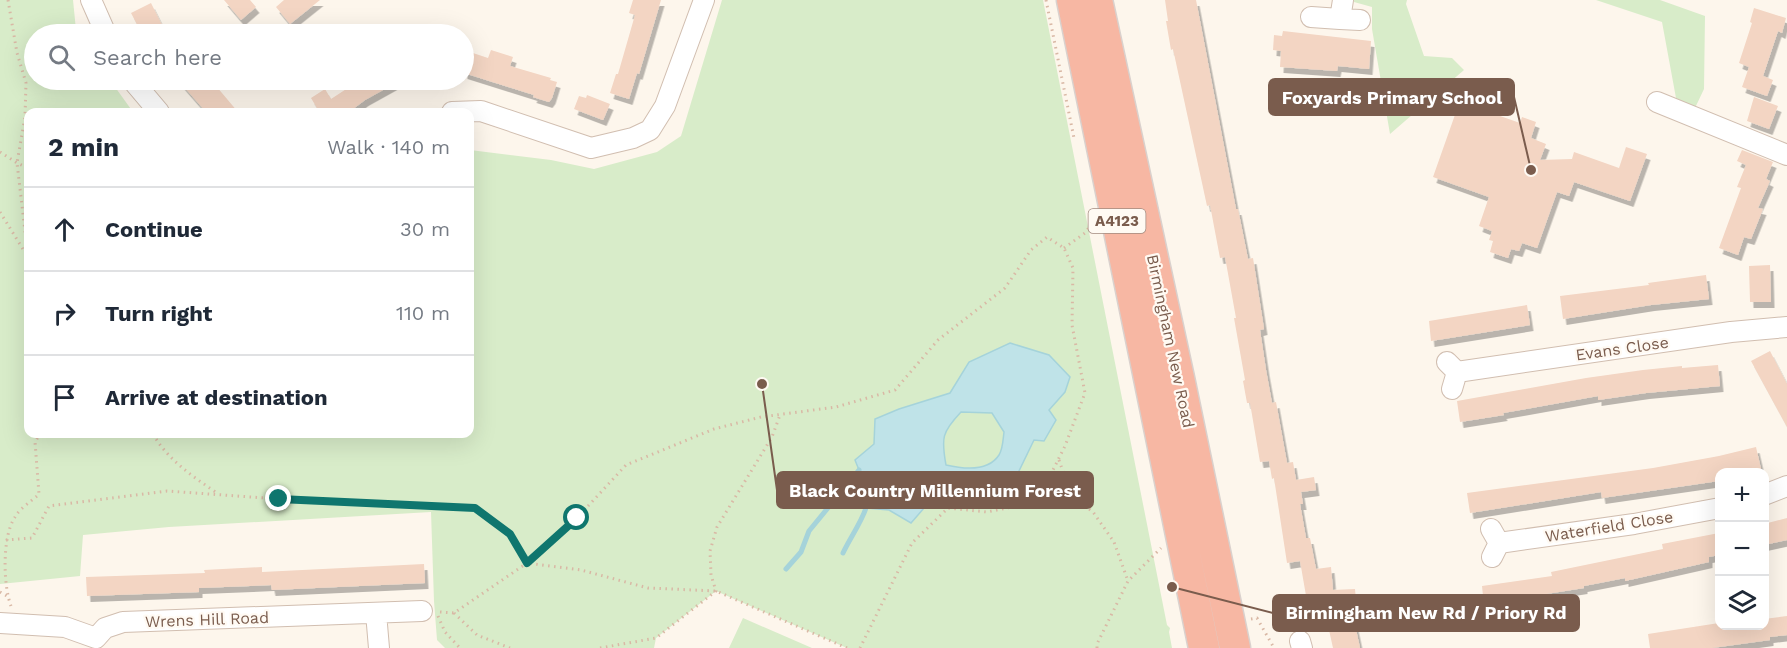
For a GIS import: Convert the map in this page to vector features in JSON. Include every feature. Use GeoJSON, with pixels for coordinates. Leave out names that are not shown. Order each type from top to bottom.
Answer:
{"type":"FeatureCollection","features":[{"type":"Feature","properties":{"kind":"highway","name":"Birmingham New Road"},"geometry":{"type":"LineString","coordinates":[[1072,0],[1204,648]]}},
{"type":"Feature","properties":{"kind":"highway","name":"Birmingham New Road"},"geometry":{"type":"LineString","coordinates":[[1097,0],[1235,648]]}},
{"type":"Feature","properties":{"kind":"street"},"geometry":{"type":"LineString","coordinates":[[91,0],[102,24]]}},
{"type":"Feature","properties":{"kind":"street"},"geometry":{"type":"LineString","coordinates":[[474,111],[481,111],[591,148],[633,138],[650,130],[665,106],[704,0]]}},
{"type":"Feature","properties":{"kind":"street"},"geometry":{"type":"LineString","coordinates":[[1311,16],[1348,13]]}},
{"type":"Feature","properties":{"kind":"street"},"geometry":{"type":"LineString","coordinates":[[140,90],[156,108]]}},
{"type":"Feature","properties":{"kind":"street"},"geometry":{"type":"LineString","coordinates":[[1657,102],[1787,155]]}},
{"type":"Feature","properties":{"kind":"street","name":"Evans Close"},"geometry":{"type":"LineString","coordinates":[[1452,374],[1731,332],[1787,327]]}},
{"type":"Feature","properties":{"kind":"street"},"geometry":{"type":"LineString","coordinates":[[1769,493],[1787,486]]}},
{"type":"Feature","properties":{"kind":"street","name":"Waterfield Close"},"geometry":{"type":"LineString","coordinates":[[1494,543],[1634,524],[1715,509]]}},
{"type":"Feature","properties":{"kind":"street","name":"Wrens Hill Road"},"geometry":{"type":"LineString","coordinates":[[0,623],[65,627],[94,643],[105,628],[123,622],[422,610]]}},
{"type":"Feature","properties":{"kind":"street"},"geometry":{"type":"LineString","coordinates":[[376,613],[379,648]]}},
{"type":"Feature","properties":{"kind":"path"},"geometry":{"type":"LineString","coordinates":[[8,0],[17,53],[24,77]]}},
{"type":"Feature","properties":{"kind":"path"},"geometry":{"type":"LineString","coordinates":[[25,108],[26,90]]}},
{"type":"Feature","properties":{"kind":"path"},"geometry":{"type":"LineString","coordinates":[[24,123],[17,164],[24,223]]}},
{"type":"Feature","properties":{"kind":"path"},"geometry":{"type":"LineString","coordinates":[[0,152],[24,167]]}},
{"type":"Feature","properties":{"kind":"path"},"geometry":{"type":"LineString","coordinates":[[0,212],[24,251]]}},
{"type":"Feature","properties":{"kind":"path"},"geometry":{"type":"LineString","coordinates":[[1064,248],[1085,233],[1093,222]]}},
{"type":"Feature","properties":{"kind":"path"},"geometry":{"type":"LineString","coordinates":[[460,648],[445,632],[436,611],[454,612],[527,563],[577,518],[626,465],[714,429],[761,417],[836,407],[896,390],[938,340],[1005,288],[1031,250],[1047,237],[1064,248],[1073,268],[1072,325],[1085,393],[1058,459],[1037,502],[987,512],[948,508],[912,543],[860,648]]}},
{"type":"Feature","properties":{"kind":"path"},"geometry":{"type":"LineString","coordinates":[[716,591],[711,575],[710,551],[717,527],[772,437],[780,415]]}},
{"type":"Feature","properties":{"kind":"path"},"geometry":{"type":"LineString","coordinates":[[0,592],[7,596],[6,540],[15,517],[39,494],[35,442],[38,438]]}},
{"type":"Feature","properties":{"kind":"path"},"geometry":{"type":"LineString","coordinates":[[155,438],[185,471],[219,494]]}},
{"type":"Feature","properties":{"kind":"path"},"geometry":{"type":"LineString","coordinates":[[1058,459],[1071,495],[1093,512],[1114,542],[1128,581]]}},
{"type":"Feature","properties":{"kind":"path"},"geometry":{"type":"LineString","coordinates":[[6,540],[32,538],[49,506],[167,491],[475,508],[510,534],[527,563]]}},
{"type":"Feature","properties":{"kind":"path"},"geometry":{"type":"LineString","coordinates":[[1097,648],[1128,581],[1162,546]]}},
{"type":"Feature","properties":{"kind":"path"},"geometry":{"type":"LineString","coordinates":[[527,563],[581,570],[648,588],[716,591],[847,648]]}},
{"type":"Feature","properties":{"kind":"path"},"geometry":{"type":"LineString","coordinates":[[602,648],[656,638],[716,591]]}},
{"type":"Feature","properties":{"kind":"path"},"geometry":{"type":"LineString","coordinates":[[454,612],[477,634],[510,648]]}},
{"type":"Feature","properties":{"kind":"path"},"geometry":{"type":"LineString","coordinates":[[1244,620],[1257,618],[1274,648]]}},
{"type":"Feature","properties":{"kind":"green space"},"geometry":{"type":"Polygon","coordinates":[[[0,0],[73,0],[75,24],[24,24],[24,90],[117,90],[130,108],[24,108],[24,438],[474,438],[474,150],[551,160],[594,169],[657,152],[681,136],[722,0],[1043,0],[1167,625],[1170,628],[1172,648],[847,648],[716,591],[656,638],[654,648],[445,648],[437,640],[431,512],[169,527],[83,535],[80,576],[0,584],[0,0]]]}},
{"type":"Feature","properties":{"kind":"green space"},"geometry":{"type":"Polygon","coordinates":[[[1354,0],[1407,0],[1406,4],[1424,56],[1452,58],[1464,70],[1390,134],[1372,29],[1372,7],[1354,2],[1354,0]]]}},
{"type":"Feature","properties":{"kind":"green space"},"geometry":{"type":"Polygon","coordinates":[[[1596,0],[1660,0],[1705,16],[1704,89],[1695,108],[1676,98],[1662,22],[1596,0]]]}},
{"type":"Feature","properties":{"kind":"green space"},"geometry":{"type":"Polygon","coordinates":[[[743,618],[812,648],[729,648],[743,618]]]}},
{"type":"Feature","properties":{"kind":"water"},"geometry":{"type":"Polygon","coordinates":[[[1010,343],[1049,355],[1070,377],[1065,392],[1049,410],[1056,420],[1044,441],[1034,440],[1019,471],[1019,490],[953,492],[931,500],[911,523],[889,510],[866,508],[851,491],[859,470],[855,460],[874,444],[875,419],[950,393],[969,362],[1010,343]],[[961,412],[944,436],[946,465],[960,468],[982,467],[999,455],[1004,432],[992,413],[961,412]]]}},
{"type":"Feature","properties":{"kind":"building"},"geometry":{"type":"Polygon","coordinates":[[[224,0],[250,0],[256,7],[241,20],[224,0]]]}},
{"type":"Feature","properties":{"kind":"building"},"geometry":{"type":"Polygon","coordinates":[[[284,0],[320,0],[290,24],[276,7],[284,0]]]}},
{"type":"Feature","properties":{"kind":"building"},"geometry":{"type":"Polygon","coordinates":[[[633,0],[661,0],[639,74],[637,73],[629,99],[610,93],[616,74],[618,74],[635,15],[629,13],[633,0]]]}},
{"type":"Feature","properties":{"kind":"building"},"geometry":{"type":"Polygon","coordinates":[[[1165,0],[1196,0],[1236,209],[1238,209],[1248,259],[1253,258],[1264,329],[1260,330],[1266,370],[1272,403],[1276,402],[1287,463],[1293,462],[1296,480],[1314,477],[1316,490],[1301,492],[1303,504],[1300,504],[1306,538],[1310,538],[1316,569],[1331,567],[1333,590],[1355,589],[1357,611],[1352,611],[1360,648],[1333,648],[1325,612],[1309,613],[1300,561],[1287,563],[1274,478],[1272,479],[1269,461],[1260,462],[1250,403],[1247,403],[1243,381],[1245,380],[1234,318],[1236,318],[1225,257],[1220,258],[1210,205],[1207,206],[1173,49],[1171,50],[1165,0]]]}},
{"type":"Feature","properties":{"kind":"building"},"geometry":{"type":"Polygon","coordinates":[[[151,3],[162,24],[137,24],[131,13],[151,3]]]}},
{"type":"Feature","properties":{"kind":"building"},"geometry":{"type":"Polygon","coordinates":[[[1754,8],[1786,18],[1782,33],[1778,31],[1763,76],[1773,80],[1767,96],[1742,87],[1749,67],[1739,63],[1752,23],[1750,22],[1754,8]]]}},
{"type":"Feature","properties":{"kind":"building"},"geometry":{"type":"Polygon","coordinates":[[[1283,31],[1371,41],[1369,69],[1338,66],[1337,71],[1280,67],[1281,51],[1273,50],[1274,35],[1282,36],[1283,31]]]}},
{"type":"Feature","properties":{"kind":"building"},"geometry":{"type":"Polygon","coordinates":[[[491,50],[513,57],[510,66],[551,78],[550,80],[557,82],[549,102],[533,97],[534,95],[474,76],[474,53],[488,58],[491,50]]]}},
{"type":"Feature","properties":{"kind":"building"},"geometry":{"type":"Polygon","coordinates":[[[1468,78],[1492,86],[1483,110],[1520,123],[1522,117],[1536,122],[1531,138],[1546,144],[1540,160],[1572,159],[1574,152],[1619,168],[1626,147],[1647,154],[1630,201],[1574,182],[1569,196],[1557,192],[1537,248],[1522,243],[1519,251],[1511,249],[1508,258],[1490,252],[1493,241],[1489,240],[1492,231],[1479,226],[1489,197],[1433,177],[1468,78]]]}},
{"type":"Feature","properties":{"kind":"building"},"geometry":{"type":"Polygon","coordinates":[[[187,90],[219,90],[235,108],[202,108],[187,90]]]}},
{"type":"Feature","properties":{"kind":"building"},"geometry":{"type":"Polygon","coordinates":[[[326,90],[331,99],[345,90],[383,90],[354,108],[317,108],[311,98],[326,90]]]}},
{"type":"Feature","properties":{"kind":"building"},"geometry":{"type":"Polygon","coordinates":[[[587,95],[610,104],[603,120],[574,109],[579,96],[586,98],[587,95]]]}},
{"type":"Feature","properties":{"kind":"building"},"geometry":{"type":"Polygon","coordinates":[[[1754,97],[1778,106],[1769,129],[1747,121],[1754,97]]]}},
{"type":"Feature","properties":{"kind":"building"},"geometry":{"type":"Polygon","coordinates":[[[1742,150],[1773,162],[1766,179],[1770,181],[1758,208],[1763,209],[1751,239],[1744,237],[1738,255],[1719,248],[1741,188],[1737,187],[1746,165],[1737,161],[1742,150]]]}},
{"type":"Feature","properties":{"kind":"building"},"geometry":{"type":"Polygon","coordinates":[[[1770,265],[1771,302],[1750,302],[1749,266],[1770,265]]]}},
{"type":"Feature","properties":{"kind":"building"},"geometry":{"type":"Polygon","coordinates":[[[1706,275],[1709,299],[1651,305],[1563,319],[1560,296],[1706,275]]]}},
{"type":"Feature","properties":{"kind":"building"},"geometry":{"type":"Polygon","coordinates":[[[1527,305],[1530,325],[1431,341],[1429,321],[1527,305]]]}},
{"type":"Feature","properties":{"kind":"building"},"geometry":{"type":"Polygon","coordinates":[[[1770,351],[1787,384],[1787,427],[1751,361],[1770,351]]]}},
{"type":"Feature","properties":{"kind":"building"},"geometry":{"type":"Polygon","coordinates":[[[1718,365],[1720,386],[1598,400],[1598,396],[1460,422],[1457,401],[1643,370],[1718,365]]]}},
{"type":"Feature","properties":{"kind":"building"},"geometry":{"type":"Polygon","coordinates":[[[1756,447],[1761,468],[1715,468],[1715,482],[1602,498],[1601,492],[1470,513],[1467,493],[1653,468],[1756,447]]]}},
{"type":"Feature","properties":{"kind":"building"},"geometry":{"type":"Polygon","coordinates":[[[1787,518],[1787,540],[1769,544],[1769,523],[1787,518]]]}},
{"type":"Feature","properties":{"kind":"building"},"geometry":{"type":"Polygon","coordinates":[[[1715,534],[1715,556],[1709,557],[1709,562],[1625,581],[1625,578],[1546,594],[1546,596],[1484,606],[1482,586],[1552,576],[1551,572],[1663,549],[1662,544],[1715,534]]]}},
{"type":"Feature","properties":{"kind":"building"},"geometry":{"type":"Polygon","coordinates":[[[424,564],[425,583],[272,590],[271,585],[199,588],[199,592],[87,596],[86,577],[205,573],[204,570],[262,567],[262,572],[424,564]]]}},
{"type":"Feature","properties":{"kind":"building"},"geometry":{"type":"Polygon","coordinates":[[[1787,616],[1787,635],[1770,637],[1770,640],[1712,648],[1650,648],[1648,634],[1715,624],[1715,630],[1769,630],[1769,618],[1787,616]]]}},
{"type":"Feature","properties":{"kind":"waterway"},"geometry":{"type":"LineString","coordinates":[[786,569],[801,552],[809,531],[859,470]]}},
{"type":"Feature","properties":{"kind":"waterway"},"geometry":{"type":"LineString","coordinates":[[843,553],[866,508]]}},
{"type":"Feature","properties":{"kind":"place","name":"Foxyards Primary School"},"geometry":{"type":"Point","coordinates":[1531,170]}},
{"type":"Feature","properties":{"kind":"place","name":"Black Country Millennium Forest"},"geometry":{"type":"Point","coordinates":[762,384]}},
{"type":"Feature","properties":{"kind":"place","name":"Birmingham New Rd / Priory Rd"},"geometry":{"type":"Point","coordinates":[1172,587]}},
{"type":"Feature","properties":{"kind":"route"},"geometry":{"type":"LineString","coordinates":[[279,499],[475,508],[510,534],[527,563],[577,518]]}}]}
